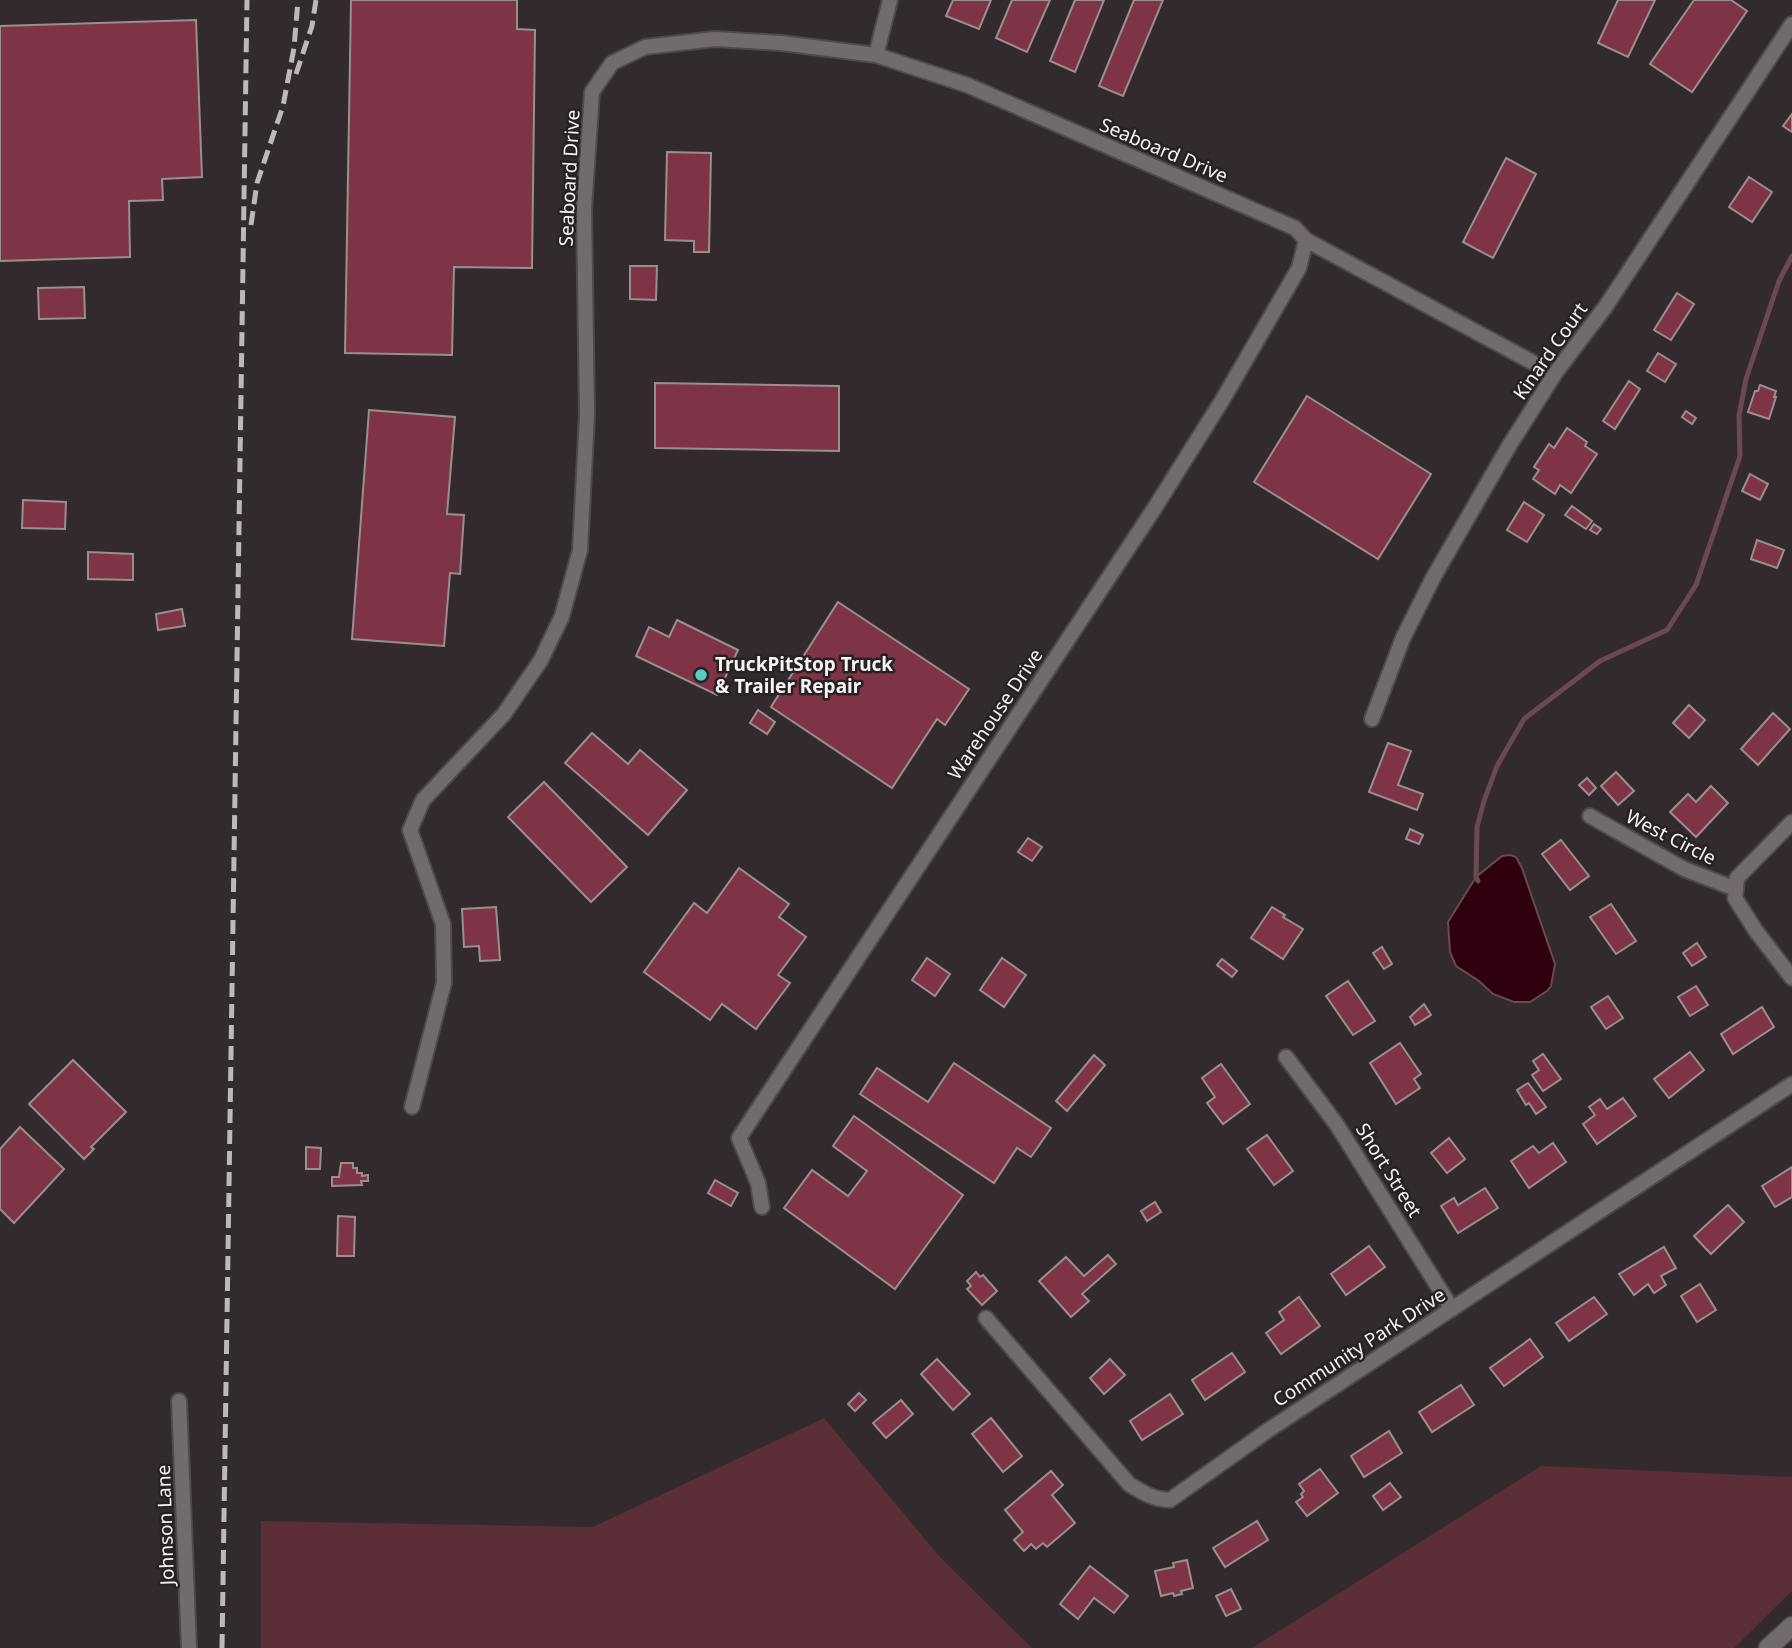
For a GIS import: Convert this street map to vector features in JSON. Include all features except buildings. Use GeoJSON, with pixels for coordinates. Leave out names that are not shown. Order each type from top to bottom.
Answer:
{"type":"FeatureCollection","features":[{"type":"Feature","properties":{"kind":"street"},"geometry":{"type":"LineString","coordinates":[[876,55],[890,0]]}},
{"type":"Feature","properties":{"kind":"street","name":"Kinard Court"},"geometry":{"type":"LineString","coordinates":[[1372,719],[1403,638],[1433,578],[1509,446],[1556,372],[1606,306],[1792,24]]}},
{"type":"Feature","properties":{"kind":"street","name":"Seaboard Drive"},"geometry":{"type":"LineString","coordinates":[[412,1107],[444,983],[443,924],[410,830],[422,800],[504,714],[541,660],[562,616],[580,550],[587,415],[584,209],[592,92],[612,63],[645,47],[715,39],[781,43],[876,55],[992,96],[1295,228],[1306,240],[1532,362]]}},
{"type":"Feature","properties":{"kind":"street","name":"Warehouse Drive"},"geometry":{"type":"LineString","coordinates":[[762,1207],[758,1182],[739,1138],[1154,509],[1299,268],[1306,240]]}},
{"type":"Feature","properties":{"kind":"street","name":"West Circle"},"geometry":{"type":"LineString","coordinates":[[1590,816],[1684,869],[1736,890]]}},
{"type":"Feature","properties":{"kind":"street"},"geometry":{"type":"LineString","coordinates":[[1792,822],[1737,878],[1735,898],[1792,978]]}},
{"type":"Feature","properties":{"kind":"street","name":"Short Street"},"geometry":{"type":"LineString","coordinates":[[1286,1057],[1337,1125],[1452,1309]]}},
{"type":"Feature","properties":{"kind":"street","name":"Community Park Drive"},"geometry":{"type":"LineString","coordinates":[[986,1318],[1129,1483],[1145,1495],[1170,1500],[1268,1430],[1792,1084]]}},
{"type":"Feature","properties":{"kind":"street","name":"Johnson Lane"},"geometry":{"type":"LineString","coordinates":[[178,1401],[189,1648]]}},
{"type":"Feature","properties":{"kind":"street"},"geometry":{"type":"LineString","coordinates":[[1768,1648],[1792,1626]]}},
{"type":"Feature","properties":{"kind":"shaded area"},"geometry":{"type":"Polygon","coordinates":[[[1502,856],[1516,857],[1522,868],[1555,964],[1551,986],[1530,1002],[1514,1002],[1493,994],[1456,966],[1450,952],[1448,922],[1476,877],[1502,856]]]}},
{"type":"Feature","properties":{"kind":"shaded area"},"geometry":{"type":"Polygon","coordinates":[[[824,1418],[940,1557],[1032,1648],[261,1648],[261,1521],[593,1527],[824,1418]]]}},
{"type":"Feature","properties":{"kind":"shaded area"},"geometry":{"type":"Polygon","coordinates":[[[1541,1466],[1792,1477],[1792,1591],[1734,1648],[1252,1648],[1541,1466]]]}},
{"type":"Feature","properties":{"kind":"waterway"},"geometry":{"type":"LineString","coordinates":[[1478,881],[1477,827],[1484,801],[1497,766],[1524,719],[1600,661],[1667,630],[1696,585],[1740,456],[1739,416],[1746,379],[1779,281],[1792,256]]}},
{"type":"Feature","properties":{"kind":"railway"},"geometry":{"type":"LineString","coordinates":[[222,1648],[247,0]]}},
{"type":"Feature","properties":{"kind":"railway"},"geometry":{"type":"LineString","coordinates":[[251,225],[257,183],[283,106],[294,48],[298,0]]}},
{"type":"Feature","properties":{"kind":"railway"},"geometry":{"type":"LineString","coordinates":[[296,74],[312,26],[316,0]]}},
{"type":"Feature","properties":{"kind":"place","name":"TruckPitStop Truck & Trailer Repair"},"geometry":{"type":"Point","coordinates":[701,675]}}]}
